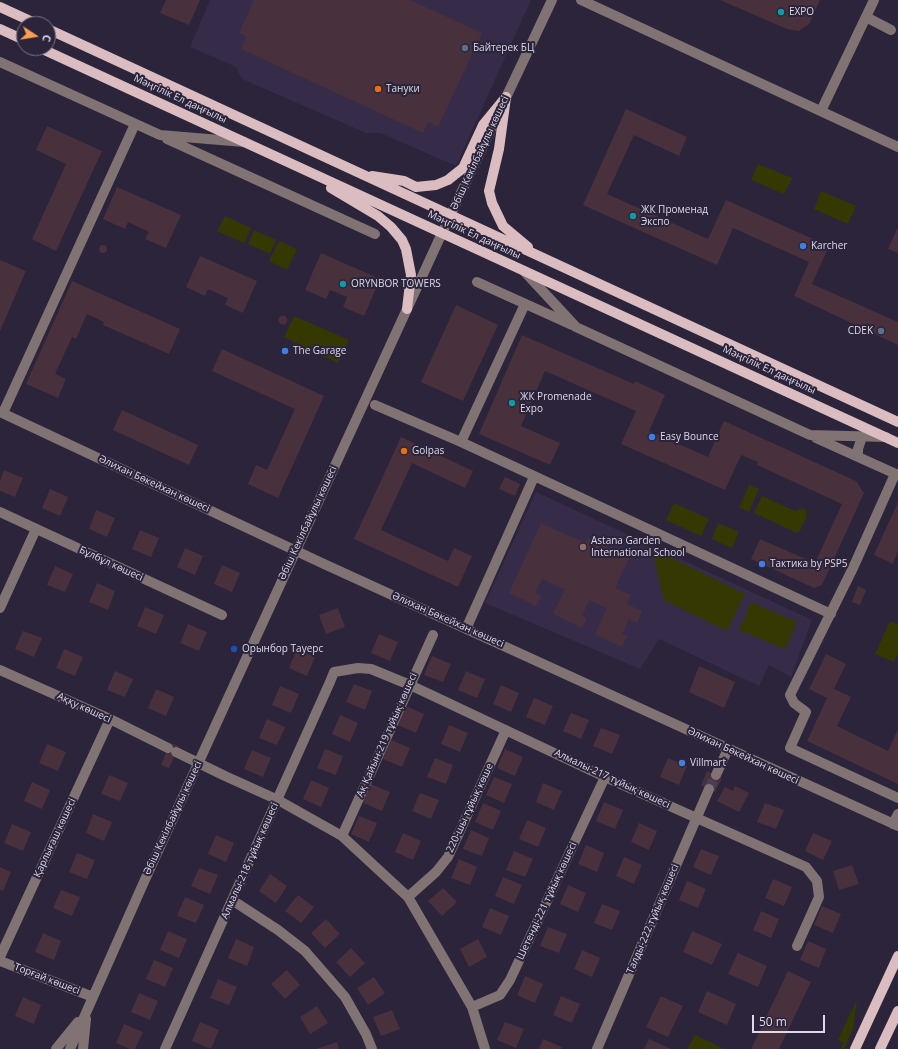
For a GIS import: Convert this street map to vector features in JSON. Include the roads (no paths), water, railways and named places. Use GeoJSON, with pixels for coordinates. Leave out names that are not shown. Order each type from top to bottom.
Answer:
{"type":"FeatureCollection","features":[{"type":"Feature","properties":{"kind":"main road"},"geometry":{"type":"LineString","coordinates":[[0,7],[20,16]]}},
{"type":"Feature","properties":{"kind":"main road"},"geometry":{"type":"LineString","coordinates":[[0,29],[16,36]]}},
{"type":"Feature","properties":{"kind":"main road","name":"Мәңгілік Ел даңғылы"},"geometry":{"type":"LineString","coordinates":[[56,33],[898,422]]}},
{"type":"Feature","properties":{"kind":"main road","name":"Мәңгілік Ел даңғылы"},"geometry":{"type":"LineString","coordinates":[[56,55],[898,443]]}},
{"type":"Feature","properties":{"kind":"main road"},"geometry":{"type":"LineString","coordinates":[[365,175],[381,176],[404,181],[416,187],[426,187],[446,181],[463,168],[483,125],[506,97]]}},
{"type":"Feature","properties":{"kind":"main road"},"geometry":{"type":"LineString","coordinates":[[506,97],[499,149],[490,181],[490,198],[503,226],[539,256]]}},
{"type":"Feature","properties":{"kind":"main road"},"geometry":{"type":"LineString","coordinates":[[294,165],[378,216],[391,226],[402,240],[406,248],[411,275],[407,309]]}},
{"type":"Feature","properties":{"kind":"main road"},"geometry":{"type":"LineString","coordinates":[[855,1049],[898,956]]}},
{"type":"Feature","properties":{"kind":"main road"},"geometry":{"type":"LineString","coordinates":[[880,1049],[898,1011]]}},
{"type":"Feature","properties":{"kind":"street","name":"Әбіш Кекілбайұлы көшесі"},"geometry":{"type":"LineString","coordinates":[[70,1049],[198,763],[442,233],[552,0]]}},
{"type":"Feature","properties":{"kind":"street"},"geometry":{"type":"LineString","coordinates":[[581,0],[898,147]]}},
{"type":"Feature","properties":{"kind":"street"},"geometry":{"type":"LineString","coordinates":[[821,111],[874,0]]}},
{"type":"Feature","properties":{"kind":"street"},"geometry":{"type":"LineString","coordinates":[[866,17],[891,30]]}},
{"type":"Feature","properties":{"kind":"street"},"geometry":{"type":"LineString","coordinates":[[0,62],[375,234]]}},
{"type":"Feature","properties":{"kind":"street"},"geometry":{"type":"LineString","coordinates":[[2,413],[135,124]]}},
{"type":"Feature","properties":{"kind":"street"},"geometry":{"type":"LineString","coordinates":[[160,135],[245,142]]}},
{"type":"Feature","properties":{"kind":"street"},"geometry":{"type":"LineString","coordinates":[[219,163],[213,153],[212,148],[215,145],[245,142]]}},
{"type":"Feature","properties":{"kind":"street"},"geometry":{"type":"LineString","coordinates":[[524,271],[576,327]]}},
{"type":"Feature","properties":{"kind":"street"},"geometry":{"type":"LineString","coordinates":[[477,282],[897,474],[831,614],[790,695],[794,703],[806,712],[790,748],[898,798]]}},
{"type":"Feature","properties":{"kind":"street"},"geometry":{"type":"LineString","coordinates":[[461,442],[525,304]]}},
{"type":"Feature","properties":{"kind":"street"},"geometry":{"type":"LineString","coordinates":[[375,405],[461,442],[831,614]]}},
{"type":"Feature","properties":{"kind":"street","name":"Әлихан Бөкейхан көшесі"},"geometry":{"type":"LineString","coordinates":[[2,413],[296,551],[895,825]]}},
{"type":"Feature","properties":{"kind":"street"},"geometry":{"type":"LineString","coordinates":[[810,435],[886,437]]}},
{"type":"Feature","properties":{"kind":"street"},"geometry":{"type":"LineString","coordinates":[[858,456],[858,449],[862,437]]}},
{"type":"Feature","properties":{"kind":"street"},"geometry":{"type":"LineString","coordinates":[[466,629],[534,477]]}},
{"type":"Feature","properties":{"kind":"street","name":"Бұлбұл көшесі"},"geometry":{"type":"LineString","coordinates":[[0,512],[222,615]]}},
{"type":"Feature","properties":{"kind":"street"},"geometry":{"type":"LineString","coordinates":[[0,608],[36,529]]}},
{"type":"Feature","properties":{"kind":"street","name":"Ақ Қайын-219 тұйық көшесі"},"geometry":{"type":"LineString","coordinates":[[342,836],[433,635]]}},
{"type":"Feature","properties":{"kind":"street","name":"Алмалы-217 тұйық көшесі"},"geometry":{"type":"LineString","coordinates":[[334,672],[358,668],[371,669],[410,685],[605,777],[806,867],[817,881],[819,897],[797,946]]}},
{"type":"Feature","properties":{"kind":"street","name":"Аққу көшесі"},"geometry":{"type":"LineString","coordinates":[[0,670],[110,719],[198,763],[278,800],[342,836],[408,897],[472,1007],[485,1049]]}},
{"type":"Feature","properties":{"kind":"street","name":"Алмалы-218 тұйық көшесі"},"geometry":{"type":"LineString","coordinates":[[167,1049],[334,672]]}},
{"type":"Feature","properties":{"kind":"street","name":"Қарлығаш көшесі"},"geometry":{"type":"LineString","coordinates":[[0,957],[110,719]]}},
{"type":"Feature","properties":{"kind":"street","name":"220-шы тұйық көше"},"geometry":{"type":"LineString","coordinates":[[408,897],[436,872],[448,857],[506,730]]}},
{"type":"Feature","properties":{"kind":"street"},"geometry":{"type":"LineString","coordinates":[[716,775],[728,749]]}},
{"type":"Feature","properties":{"kind":"street","name":"Шетенді-221 тұйық көшесі"},"geometry":{"type":"LineString","coordinates":[[472,1007],[500,995],[510,980],[605,777]]}},
{"type":"Feature","properties":{"kind":"street","name":"Талды-222 тұйық көшесі"},"geometry":{"type":"LineString","coordinates":[[597,1049],[709,789]]}},
{"type":"Feature","properties":{"kind":"street"},"geometry":{"type":"LineString","coordinates":[[895,825],[898,814]]}},
{"type":"Feature","properties":{"kind":"street"},"geometry":{"type":"LineString","coordinates":[[232,900],[278,930],[305,951],[345,997],[366,1034],[372,1049]]}},
{"type":"Feature","properties":{"kind":"street","name":"Торғай көшесі"},"geometry":{"type":"LineString","coordinates":[[0,961],[93,997]]}},
{"type":"Feature","properties":{"kind":"street"},"geometry":{"type":"LineString","coordinates":[[56,1049],[87,1011]]}},
{"type":"Feature","properties":{"kind":"street"},"geometry":{"type":"LineString","coordinates":[[83,1049],[87,1011]]}},
{"type":"Feature","properties":{"kind":"tunnel"},"geometry":{"type":"LineString","coordinates":[[709,789],[716,775]]}},
{"type":"Feature","properties":{"kind":"place","name":"EXPO"},"geometry":{"type":"Point","coordinates":[781,12]}},
{"type":"Feature","properties":{"kind":"place","name":"Байтерек БЦ"},"geometry":{"type":"Point","coordinates":[465,48]}},
{"type":"Feature","properties":{"kind":"place","name":"Тануки"},"geometry":{"type":"Point","coordinates":[378,89]}},
{"type":"Feature","properties":{"kind":"place","name":"ЖК Променад Экспо"},"geometry":{"type":"Point","coordinates":[633,216]}},
{"type":"Feature","properties":{"kind":"place","name":"Karcher"},"geometry":{"type":"Point","coordinates":[803,246]}},
{"type":"Feature","properties":{"kind":"place","name":"ORYNBOR TOWERS"},"geometry":{"type":"Point","coordinates":[343,284]}},
{"type":"Feature","properties":{"kind":"place","name":"CDEK"},"geometry":{"type":"Point","coordinates":[881,331]}},
{"type":"Feature","properties":{"kind":"place","name":"The Garage"},"geometry":{"type":"Point","coordinates":[285,351]}},
{"type":"Feature","properties":{"kind":"place","name":"ЖК Promenade Expo"},"geometry":{"type":"Point","coordinates":[512,403]}},
{"type":"Feature","properties":{"kind":"place","name":"Easy Bounce"},"geometry":{"type":"Point","coordinates":[652,437]}},
{"type":"Feature","properties":{"kind":"place","name":"Golpas"},"geometry":{"type":"Point","coordinates":[404,451]}},
{"type":"Feature","properties":{"kind":"place","name":"Astana Garden International School"},"geometry":{"type":"Point","coordinates":[583,547]}},
{"type":"Feature","properties":{"kind":"place","name":"Тактика by PSP5"},"geometry":{"type":"Point","coordinates":[762,564]}},
{"type":"Feature","properties":{"kind":"place","name":"Орынбор Тауерс"},"geometry":{"type":"Point","coordinates":[234,649]}},
{"type":"Feature","properties":{"kind":"place","name":"Villmart"},"geometry":{"type":"Point","coordinates":[682,763]}}]}
